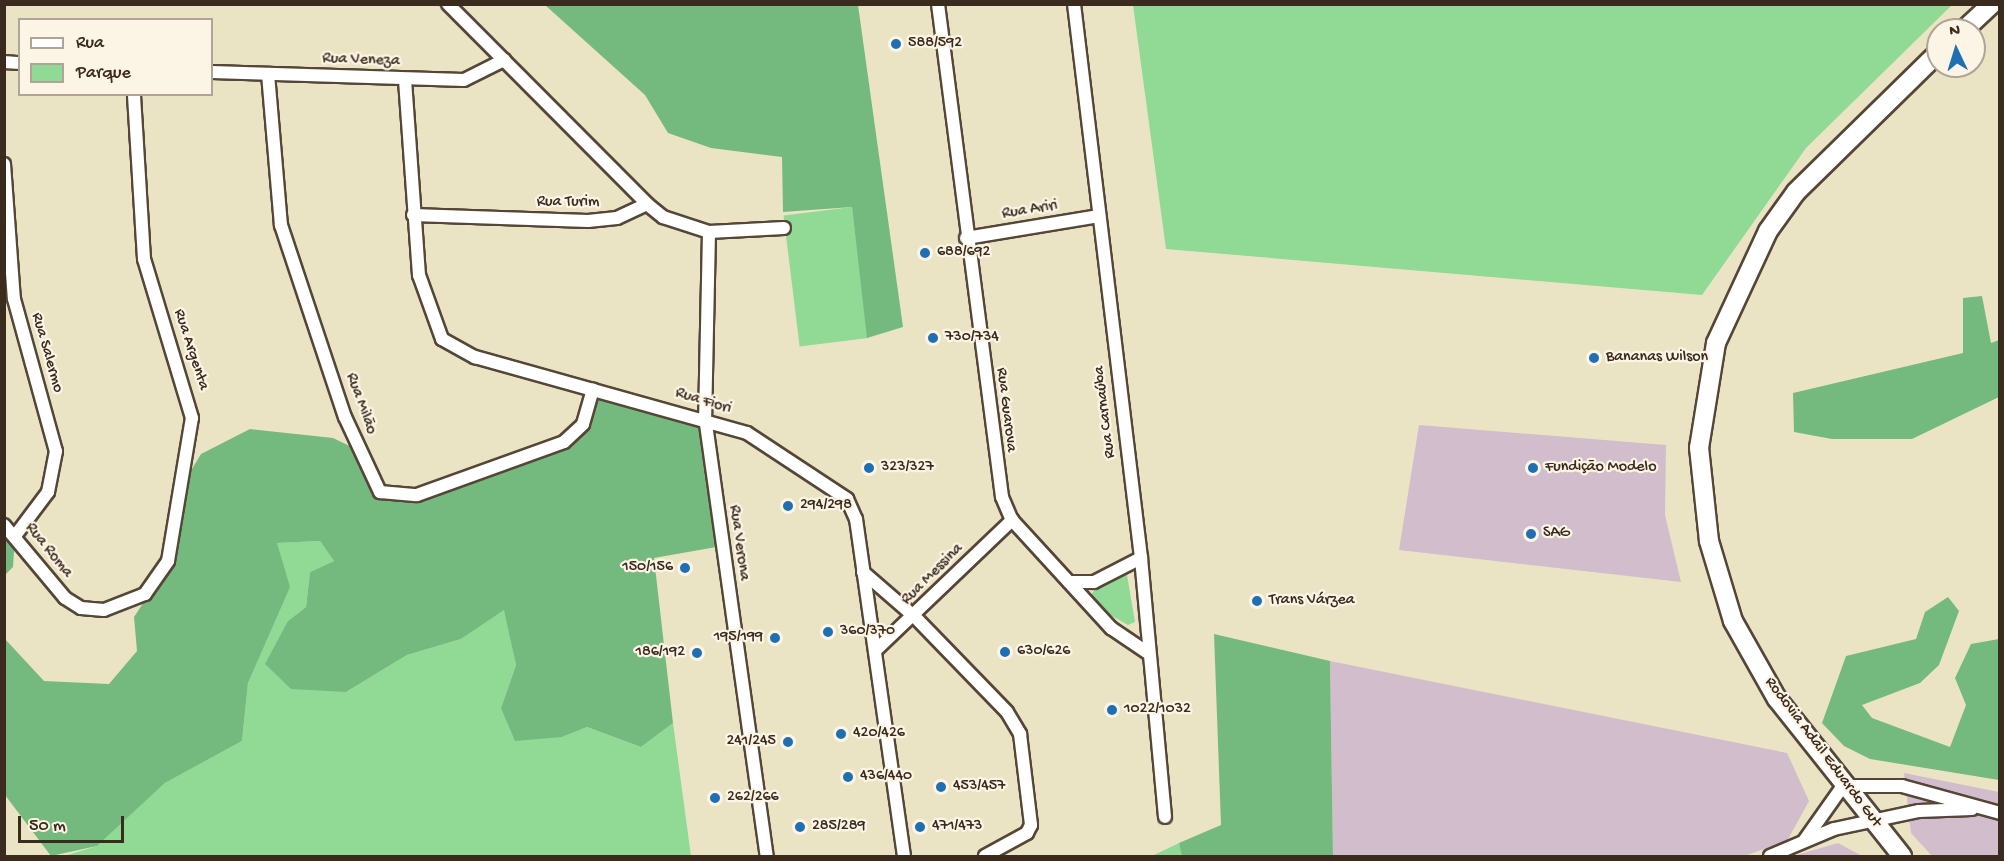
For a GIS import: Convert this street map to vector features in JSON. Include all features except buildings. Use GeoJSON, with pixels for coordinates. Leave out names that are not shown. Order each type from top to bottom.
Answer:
{"type":"FeatureCollection","features":[{"type":"Feature","properties":{"kind":"main road"},"geometry":{"type":"LineString","coordinates":[[1977,18],[1992,4]]}},
{"type":"Feature","properties":{"kind":"main road","name":"Rodovia Adail Eduardo Gut"},"geometry":{"type":"LineString","coordinates":[[1902,856],[1843,786],[1777,699],[1719,586],[1701,492],[1704,392],[1726,315],[1768,231],[1796,192],[1926,65]]}},
{"type":"Feature","properties":{"kind":"street"},"geometry":{"type":"LineString","coordinates":[[448,4],[647,204],[663,217],[709,232],[784,228]]}},
{"type":"Feature","properties":{"kind":"street","name":"Rua Guarova"},"geometry":{"type":"LineString","coordinates":[[938,4],[996,468],[1012,520],[1111,628],[1148,653]]}},
{"type":"Feature","properties":{"kind":"street","name":"Rua Carnaúba"},"geometry":{"type":"LineString","coordinates":[[1074,4],[1141,558],[1148,653],[1165,816]]}},
{"type":"Feature","properties":{"kind":"street","name":"Rua Veneza"},"geometry":{"type":"LineString","coordinates":[[213,72],[405,80],[475,78],[504,60]]}},
{"type":"Feature","properties":{"kind":"street","name":"Rua Milão"},"geometry":{"type":"LineString","coordinates":[[268,74],[280,225],[345,417],[380,492],[417,495],[564,442],[583,424],[593,389]]}},
{"type":"Feature","properties":{"kind":"street","name":"Rua Fiori"},"geometry":{"type":"LineString","coordinates":[[405,80],[413,215],[427,309],[442,339],[475,357],[705,417],[747,433],[847,499],[856,519],[904,856]]}},
{"type":"Feature","properties":{"kind":"street","name":"Rua Argenta"},"geometry":{"type":"LineString","coordinates":[[65,598],[81,608],[104,610],[128,603],[157,582],[177,531],[191,440],[190,399],[144,259],[134,96]]}},
{"type":"Feature","properties":{"kind":"street","name":"Rua Salermo"},"geometry":{"type":"LineString","coordinates":[[4,164],[15,299],[56,451],[48,492],[15,536]]}},
{"type":"Feature","properties":{"kind":"street","name":"Rua Turim"},"geometry":{"type":"LineString","coordinates":[[413,215],[588,221],[617,219],[647,204]]}},
{"type":"Feature","properties":{"kind":"street","name":"Rua Ariri"},"geometry":{"type":"LineString","coordinates":[[966,238],[1099,216]]}},
{"type":"Feature","properties":{"kind":"street","name":"Rua Verona"},"geometry":{"type":"LineString","coordinates":[[709,232],[705,417],[767,856]]}},
{"type":"Feature","properties":{"kind":"street","name":"Rua Messina"},"geometry":{"type":"LineString","coordinates":[[875,651],[915,617],[1012,520]]}},
{"type":"Feature","properties":{"kind":"street","name":"Rua Roma"},"geometry":{"type":"LineString","coordinates":[[4,525],[65,598]]}},
{"type":"Feature","properties":{"kind":"street"},"geometry":{"type":"LineString","coordinates":[[1069,582],[1094,582],[1141,558]]}},
{"type":"Feature","properties":{"kind":"street"},"geometry":{"type":"LineString","coordinates":[[863,572],[915,617],[1007,712],[1020,734],[1031,825],[1027,833],[985,856]]}},
{"type":"Feature","properties":{"kind":"street"},"geometry":{"type":"LineString","coordinates":[[1804,842],[1843,786],[1902,786],[2000,813]]}},
{"type":"Feature","properties":{"kind":"street"},"geometry":{"type":"LineString","coordinates":[[1770,856],[1804,842],[1919,811],[1985,809]]}},
{"type":"Feature","properties":{"kind":"shaded area"},"geometry":{"type":"Polygon","coordinates":[[[1419,425],[1666,445],[1665,515],[1681,582],[1399,550],[1419,425]]]}},
{"type":"Feature","properties":{"kind":"shaded area"},"geometry":{"type":"Polygon","coordinates":[[[1330,661],[1787,753],[1809,801],[1787,841],[1744,856],[1333,856],[1330,661]]]}},
{"type":"Feature","properties":{"kind":"shaded area"},"geometry":{"type":"Polygon","coordinates":[[[1904,773],[1999,792],[1999,856],[1932,856],[1911,833],[1904,773]]]}},
{"type":"Feature","properties":{"kind":"shaded area"},"geometry":{"type":"Polygon","coordinates":[[[1838,843],[1862,856],[1793,856],[1807,852],[1838,843]]]}},
{"type":"Feature","properties":{"kind":"green space"},"geometry":{"type":"Polygon","coordinates":[[[1133,4],[1952,5],[1939,18],[1926,18],[1926,30],[1806,148],[1702,295],[1166,249],[1133,4]]]}},
{"type":"Feature","properties":{"kind":"green space"},"geometry":{"type":"Polygon","coordinates":[[[545,5],[858,5],[903,327],[867,338],[852,207],[783,212],[782,157],[711,148],[668,133],[645,95],[545,5]]]}},
{"type":"Feature","properties":{"kind":"green space"},"geometry":{"type":"Polygon","coordinates":[[[852,207],[868,338],[800,346],[784,215],[852,207]]]}},
{"type":"Feature","properties":{"kind":"green space"},"geometry":{"type":"Polygon","coordinates":[[[1982,296],[1991,343],[1999,340],[1999,397],[1912,439],[1832,439],[1794,432],[1793,393],[1963,353],[1963,298],[1982,296]]]}},
{"type":"Feature","properties":{"kind":"green space"},"geometry":{"type":"Polygon","coordinates":[[[593,389],[705,417],[722,546],[654,558],[673,723],[641,747],[587,727],[562,737],[515,741],[501,708],[516,665],[504,610],[461,639],[407,655],[346,692],[291,689],[265,664],[288,621],[306,607],[310,572],[334,561],[320,541],[277,543],[290,587],[248,683],[242,741],[165,783],[97,846],[51,856],[5,795],[5,639],[44,681],[109,684],[137,651],[134,617],[157,582],[184,482],[201,454],[250,429],[333,438],[358,450],[381,492],[416,495],[564,442],[586,414],[593,389]]]}},
{"type":"Feature","properties":{"kind":"green space"},"geometry":{"type":"Polygon","coordinates":[[[5,524],[15,536],[13,567],[5,575],[5,524]]]}},
{"type":"Feature","properties":{"kind":"green space"},"geometry":{"type":"Polygon","coordinates":[[[320,541],[334,561],[310,572],[306,607],[288,621],[346,692],[407,655],[461,639],[505,609],[516,665],[501,708],[562,737],[587,727],[641,747],[673,723],[691,856],[64,856],[97,846],[165,783],[242,741],[248,683],[289,587],[276,543],[320,541]]]}},
{"type":"Feature","properties":{"kind":"green space"},"geometry":{"type":"Polygon","coordinates":[[[1127,575],[1135,622],[1128,625],[1103,611],[1091,595],[1098,585],[1127,575]]]}},
{"type":"Feature","properties":{"kind":"green space"},"geometry":{"type":"Polygon","coordinates":[[[1948,597],[1959,611],[1939,665],[1920,683],[1862,705],[1872,718],[1950,747],[1966,705],[1955,678],[1971,644],[1999,639],[1999,780],[1870,759],[1844,746],[1822,723],[1846,656],[1916,639],[1925,612],[1948,597]]]}},
{"type":"Feature","properties":{"kind":"green space"},"geometry":{"type":"Polygon","coordinates":[[[1214,634],[1330,661],[1333,856],[1182,856],[1179,843],[1221,825],[1214,634]]]}},
{"type":"Feature","properties":{"kind":"green space"},"geometry":{"type":"Polygon","coordinates":[[[1179,843],[1183,856],[1152,856],[1179,843]]]}},
{"type":"Feature","properties":{"kind":"place","name":"588/592"},"geometry":{"type":"Point","coordinates":[896,44]}},
{"type":"Feature","properties":{"kind":"place","name":"688/692"},"geometry":{"type":"Point","coordinates":[925,253]}},
{"type":"Feature","properties":{"kind":"place","name":"730/734"},"geometry":{"type":"Point","coordinates":[933,338]}},
{"type":"Feature","properties":{"kind":"place","name":"Bananas Wilson"},"geometry":{"type":"Point","coordinates":[1594,358]}},
{"type":"Feature","properties":{"kind":"place","name":"323/327"},"geometry":{"type":"Point","coordinates":[869,468]}},
{"type":"Feature","properties":{"kind":"place","name":"Fundição Modelo"},"geometry":{"type":"Point","coordinates":[1533,468]}},
{"type":"Feature","properties":{"kind":"place","name":"294/298"},"geometry":{"type":"Point","coordinates":[788,506]}},
{"type":"Feature","properties":{"kind":"place","name":"SAG"},"geometry":{"type":"Point","coordinates":[1531,534]}},
{"type":"Feature","properties":{"kind":"place","name":"150/156"},"geometry":{"type":"Point","coordinates":[685,568]}},
{"type":"Feature","properties":{"kind":"place","name":"Trans Várzea"},"geometry":{"type":"Point","coordinates":[1257,601]}},
{"type":"Feature","properties":{"kind":"place","name":"360/370"},"geometry":{"type":"Point","coordinates":[828,632]}},
{"type":"Feature","properties":{"kind":"place","name":"195/199"},"geometry":{"type":"Point","coordinates":[775,638]}},
{"type":"Feature","properties":{"kind":"place","name":"630/626"},"geometry":{"type":"Point","coordinates":[1005,652]}},
{"type":"Feature","properties":{"kind":"place","name":"186/192"},"geometry":{"type":"Point","coordinates":[697,653]}},
{"type":"Feature","properties":{"kind":"place","name":"1022/1032"},"geometry":{"type":"Point","coordinates":[1112,710]}},
{"type":"Feature","properties":{"kind":"place","name":"420/426"},"geometry":{"type":"Point","coordinates":[841,734]}},
{"type":"Feature","properties":{"kind":"place","name":"241/245"},"geometry":{"type":"Point","coordinates":[788,742]}},
{"type":"Feature","properties":{"kind":"place","name":"436/440"},"geometry":{"type":"Point","coordinates":[848,777]}},
{"type":"Feature","properties":{"kind":"place","name":"453/457"},"geometry":{"type":"Point","coordinates":[941,787]}},
{"type":"Feature","properties":{"kind":"place","name":"262/266"},"geometry":{"type":"Point","coordinates":[715,798]}},
{"type":"Feature","properties":{"kind":"place","name":"285/289"},"geometry":{"type":"Point","coordinates":[800,827]}},
{"type":"Feature","properties":{"kind":"place","name":"471/473"},"geometry":{"type":"Point","coordinates":[920,827]}}]}
